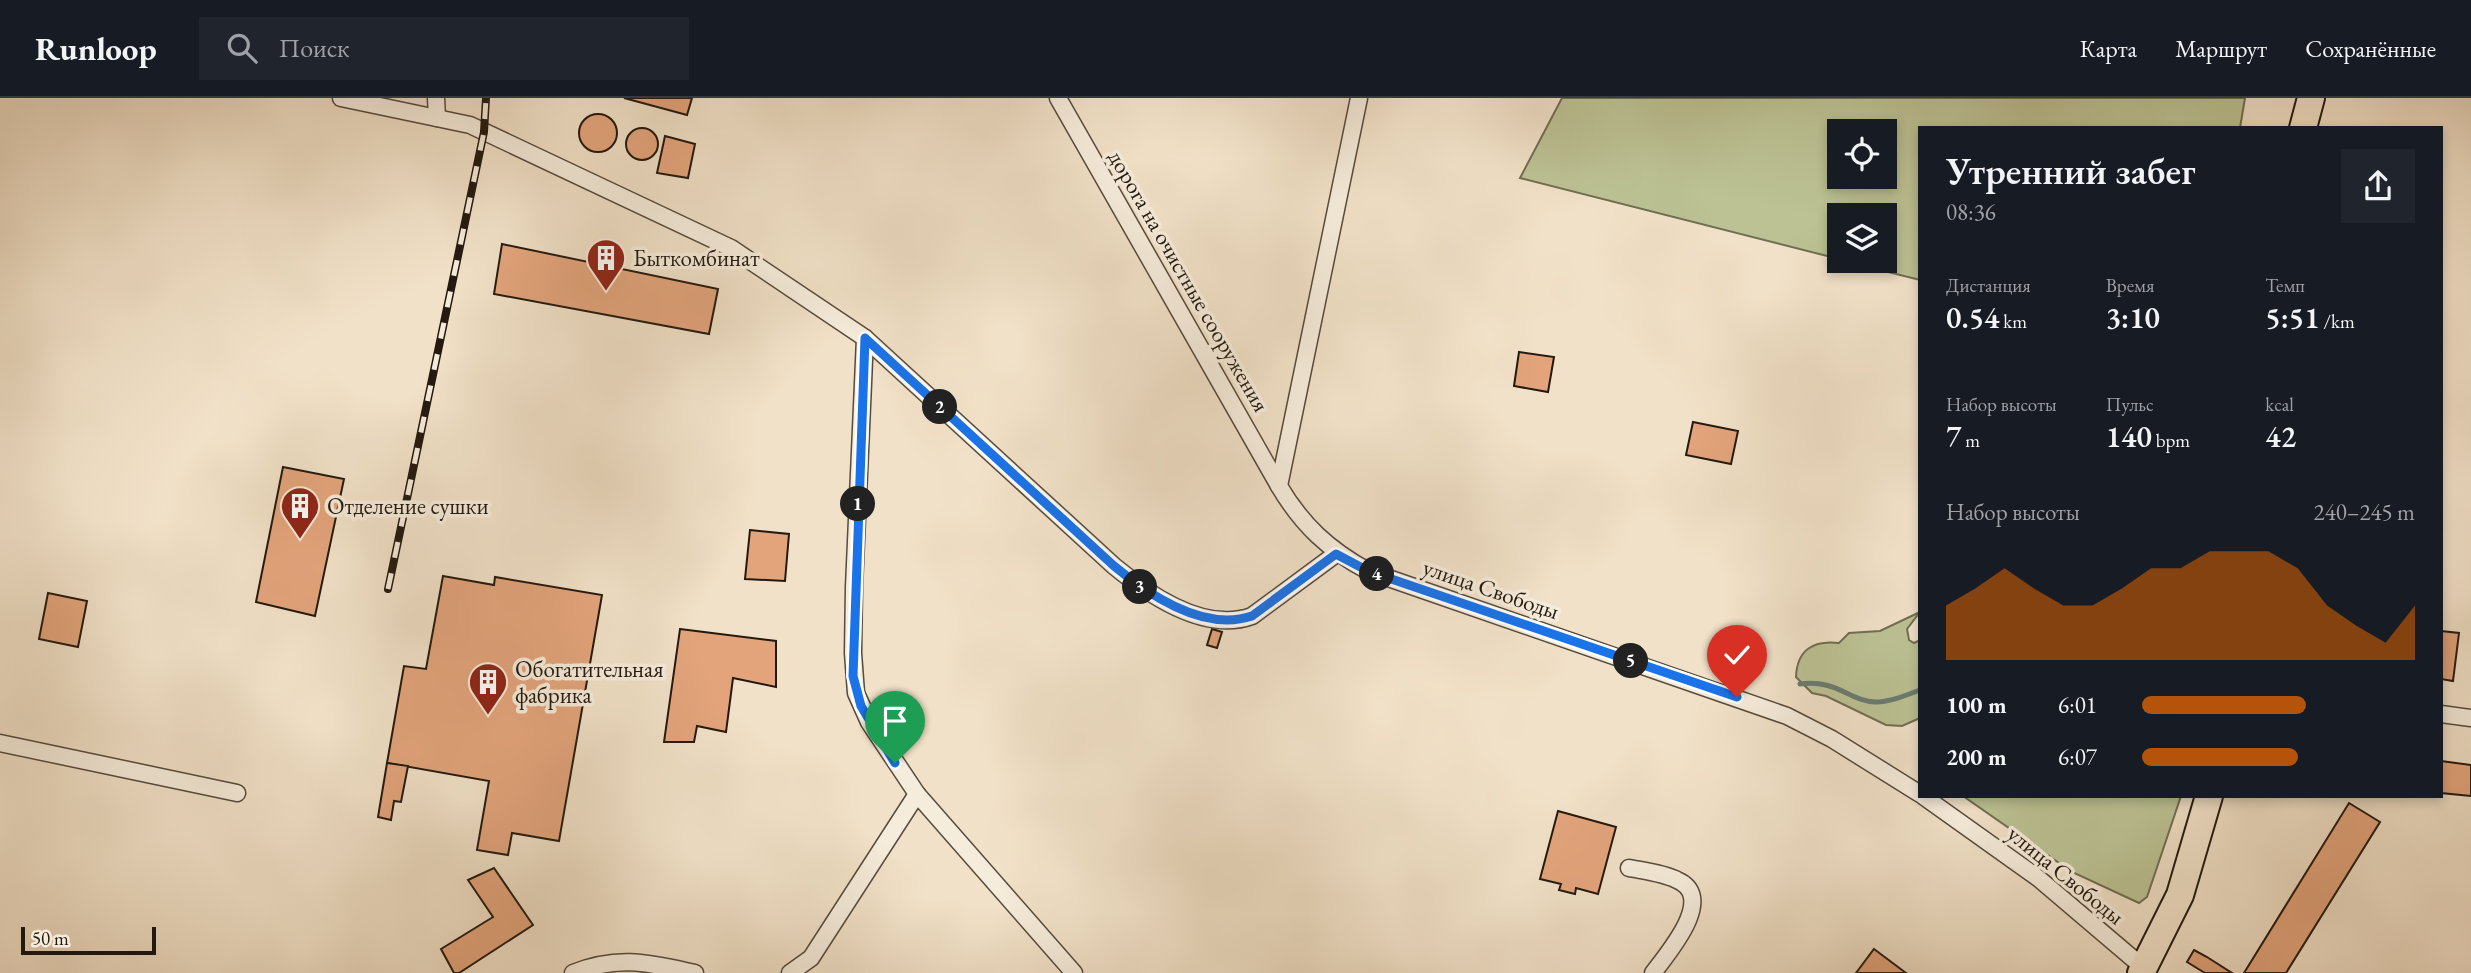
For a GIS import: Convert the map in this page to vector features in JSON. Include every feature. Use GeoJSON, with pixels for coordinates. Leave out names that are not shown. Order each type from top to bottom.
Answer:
{"type":"FeatureCollection","features":[{"type":"Feature","properties":{"kind":"main road"},"geometry":{"type":"LineString","coordinates":[[2304,126],[2311,98]]}},
{"type":"Feature","properties":{"kind":"main road"},"geometry":{"type":"LineString","coordinates":[[2142,970],[2180,895],[2208,798]]}},
{"type":"Feature","properties":{"kind":"street"},"geometry":{"type":"LineString","coordinates":[[341,98],[470,125],[731,248],[865,338],[1114,566],[1156,598],[1211,617],[1243,619],[1252,616],[1336,554]]}},
{"type":"Feature","properties":{"kind":"street"},"geometry":{"type":"LineString","coordinates":[[436,98],[437,118]]}},
{"type":"Feature","properties":{"kind":"street","name":"дорога на очистные сооружения"},"geometry":{"type":"LineString","coordinates":[[1058,98],[1279,486]]}},
{"type":"Feature","properties":{"kind":"street"},"geometry":{"type":"LineString","coordinates":[[1279,486],[1359,98]]}},
{"type":"Feature","properties":{"kind":"street"},"geometry":{"type":"LineString","coordinates":[[865,338],[853,676],[856,693],[869,722],[917,794],[1074,973]]}},
{"type":"Feature","properties":{"kind":"street","name":"улица Свободы"},"geometry":{"type":"LineString","coordinates":[[1279,486],[1306,526],[1336,554],[1368,571],[1787,716],[1832,739],[1918,793]]}},
{"type":"Feature","properties":{"kind":"street"},"geometry":{"type":"LineString","coordinates":[[2443,714],[2471,718]]}},
{"type":"Feature","properties":{"kind":"street"},"geometry":{"type":"LineString","coordinates":[[0,743],[237,793]]}},
{"type":"Feature","properties":{"kind":"street"},"geometry":{"type":"LineString","coordinates":[[790,973],[811,958],[917,794]]}},
{"type":"Feature","properties":{"kind":"street","name":"улица Свободы"},"geometry":{"type":"LineString","coordinates":[[1926,798],[2039,878],[2142,970]]}},
{"type":"Feature","properties":{"kind":"street"},"geometry":{"type":"LineString","coordinates":[[1629,868],[1677,880],[1686,885],[1693,900],[1689,920],[1653,973]]}},
{"type":"Feature","properties":{"kind":"street"},"geometry":{"type":"LineString","coordinates":[[573,973],[610,961],[633,961],[695,973]]}},
{"type":"Feature","properties":{"kind":"green space"},"geometry":{"type":"Polygon","coordinates":[[[1562,98],[2245,98],[2240,126],[1918,126],[1918,280],[1892,273],[1897,273],[1897,203],[1827,203],[1827,256],[1520,178],[1562,98]]]}},
{"type":"Feature","properties":{"kind":"green space"},"geometry":{"type":"Polygon","coordinates":[[[1918,613],[1907,629],[1909,640],[1914,643],[1918,641],[1918,719],[1902,726],[1886,725],[1826,696],[1812,693],[1796,677],[1799,660],[1814,645],[1839,643],[1849,633],[1880,631],[1918,613]]]}},
{"type":"Feature","properties":{"kind":"green space"},"geometry":{"type":"Polygon","coordinates":[[[1966,798],[2180,798],[2147,897],[2139,903],[2072,872],[1966,798]]]}},
{"type":"Feature","properties":{"kind":"building"},"geometry":{"type":"Polygon","coordinates":[[[624,98],[692,98],[687,115],[624,98]]]}},
{"type":"Feature","properties":{"kind":"building"},"geometry":{"type":"Polygon","coordinates":[[[598,114],[611,120],[617,133],[611,146],[598,152],[585,146],[579,133],[585,120],[598,114]]]}},
{"type":"Feature","properties":{"kind":"building"},"geometry":{"type":"Polygon","coordinates":[[[642,128],[653,133],[658,144],[653,155],[642,160],[631,155],[626,144],[631,133],[642,128]]]}},
{"type":"Feature","properties":{"kind":"building"},"geometry":{"type":"Polygon","coordinates":[[[665,136],[695,144],[688,178],[657,173],[665,136]]]}},
{"type":"Feature","properties":{"kind":"building","name":"Быткомбинат"},"geometry":{"type":"Polygon","coordinates":[[[502,244],[718,289],[709,334],[494,294],[502,244]]]}},
{"type":"Feature","properties":{"kind":"building"},"geometry":{"type":"Polygon","coordinates":[[[1519,352],[1554,357],[1548,392],[1514,386],[1519,352]]]}},
{"type":"Feature","properties":{"kind":"building"},"geometry":{"type":"Polygon","coordinates":[[[1693,422],[1738,431],[1731,464],[1686,455],[1693,422]]]}},
{"type":"Feature","properties":{"kind":"building","name":"Отделение сушки"},"geometry":{"type":"Polygon","coordinates":[[[283,467],[344,479],[315,616],[256,602],[283,467]]]}},
{"type":"Feature","properties":{"kind":"building"},"geometry":{"type":"Polygon","coordinates":[[[750,530],[789,534],[785,581],[745,579],[750,530]]]}},
{"type":"Feature","properties":{"kind":"building","name":"Обогатительная фабрика"},"geometry":{"type":"Polygon","coordinates":[[[443,576],[494,585],[495,577],[602,595],[559,841],[512,833],[508,855],[477,850],[489,781],[387,763],[404,666],[426,669],[443,576]]]}},
{"type":"Feature","properties":{"kind":"building"},"geometry":{"type":"Polygon","coordinates":[[[48,593],[87,601],[78,647],[39,639],[48,593]]]}},
{"type":"Feature","properties":{"kind":"building"},"geometry":{"type":"Polygon","coordinates":[[[680,629],[776,641],[776,687],[733,678],[726,732],[697,726],[694,742],[664,742],[680,629]]]}},
{"type":"Feature","properties":{"kind":"building"},"geometry":{"type":"Polygon","coordinates":[[[1212,629],[1222,632],[1217,648],[1207,645],[1212,629]]]}},
{"type":"Feature","properties":{"kind":"building"},"geometry":{"type":"Polygon","coordinates":[[[2443,631],[2459,633],[2453,681],[2443,679],[2443,631]]]}},
{"type":"Feature","properties":{"kind":"building"},"geometry":{"type":"Polygon","coordinates":[[[2443,761],[2471,765],[2471,796],[2443,793],[2443,761]]]}},
{"type":"Feature","properties":{"kind":"building"},"geometry":{"type":"Polygon","coordinates":[[[387,763],[408,766],[401,802],[394,801],[391,820],[378,817],[387,763]]]}},
{"type":"Feature","properties":{"kind":"building"},"geometry":{"type":"Polygon","coordinates":[[[2349,803],[2380,822],[2286,973],[2244,973],[2349,803]]]}},
{"type":"Feature","properties":{"kind":"building"},"geometry":{"type":"Polygon","coordinates":[[[1558,811],[1616,827],[1598,894],[1576,888],[1575,894],[1559,890],[1561,884],[1540,879],[1558,811]]]}},
{"type":"Feature","properties":{"kind":"building"},"geometry":{"type":"Polygon","coordinates":[[[494,868],[533,925],[459,973],[454,973],[441,949],[493,917],[468,880],[494,868]]]}},
{"type":"Feature","properties":{"kind":"building"},"geometry":{"type":"Polygon","coordinates":[[[1874,949],[1906,973],[1856,973],[1874,949]]]}},
{"type":"Feature","properties":{"kind":"building"},"geometry":{"type":"Polygon","coordinates":[[[2194,950],[2232,973],[2205,973],[2187,962],[2194,950]]]}},
{"type":"Feature","properties":{"kind":"waterway"},"geometry":{"type":"LineString","coordinates":[[1800,684],[1813,683],[1833,687],[1866,701],[1876,702],[1893,700],[1918,691]]}},
{"type":"Feature","properties":{"kind":"railway"},"geometry":{"type":"LineString","coordinates":[[388,589],[484,132],[486,98]]}},
{"type":"Feature","properties":{"kind":"place","name":"Быткомбинат"},"geometry":{"type":"Point","coordinates":[606,292]}},
{"type":"Feature","properties":{"kind":"place","name":"Отделение сушки"},"geometry":{"type":"Point","coordinates":[300,540]}},
{"type":"Feature","properties":{"kind":"place","name":"Обогатительная фабрика"},"geometry":{"type":"Point","coordinates":[488,716]}},
{"type":"Feature","properties":{"kind":"route"},"geometry":{"type":"LineString","coordinates":[[895,763],[861,706],[853,676],[854,587],[865,338],[1133,583],[1156,598],[1177,607],[1226,620],[1243,619],[1252,616],[1336,554],[1368,571],[1737,697]]}}]}
